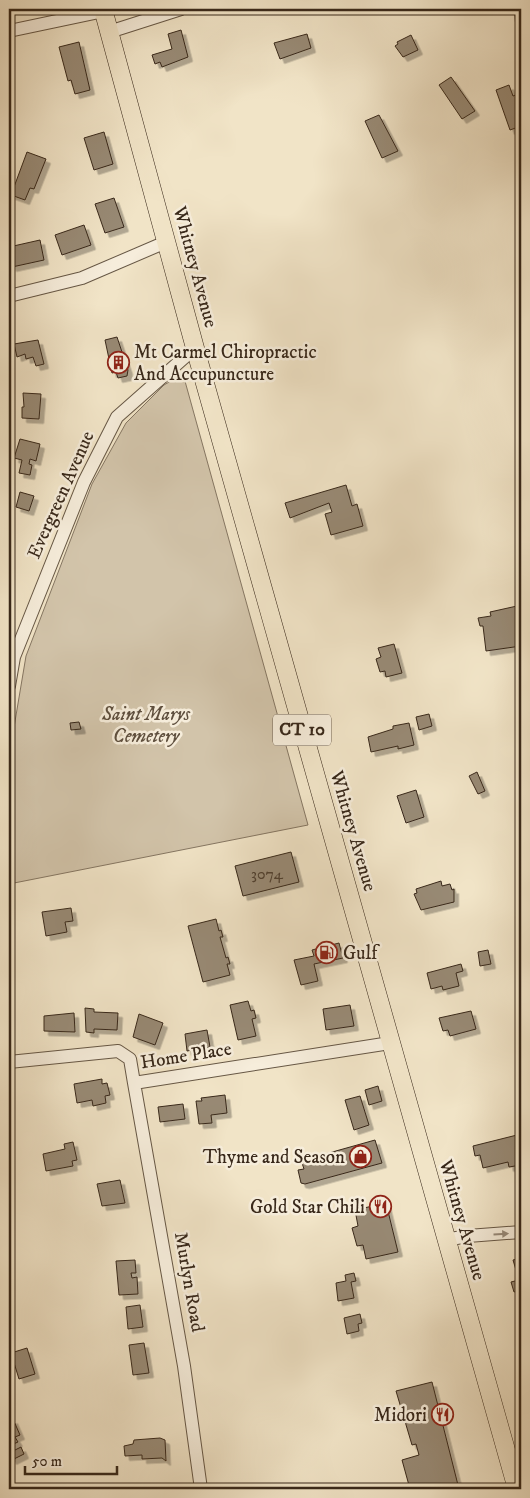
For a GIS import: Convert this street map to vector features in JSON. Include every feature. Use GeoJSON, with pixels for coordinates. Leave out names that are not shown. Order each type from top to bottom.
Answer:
{"type":"FeatureCollection","features":[{"type":"Feature","properties":{"kind":"highway","name":"Whitney Avenue"},"geometry":{"type":"LineString","coordinates":[[103,10],[194,348],[517,1489]]}},
{"type":"Feature","properties":{"kind":"street"},"geometry":{"type":"LineString","coordinates":[[109,32],[181,9]]}},
{"type":"Feature","properties":{"kind":"street"},"geometry":{"type":"LineString","coordinates":[[9,31],[103,10]]}},
{"type":"Feature","properties":{"kind":"street"},"geometry":{"type":"LineString","coordinates":[[9,296],[82,278],[166,242]]}},
{"type":"Feature","properties":{"kind":"street","name":"Evergreen Avenue"},"geometry":{"type":"LineString","coordinates":[[9,686],[11,656],[84,482],[117,417],[194,348]]}},
{"type":"Feature","properties":{"kind":"street","name":"Home Place"},"geometry":{"type":"LineString","coordinates":[[9,1062],[118,1050],[130,1059],[134,1083],[390,1043]]}},
{"type":"Feature","properties":{"kind":"street","name":"Murlyn Road"},"geometry":{"type":"LineString","coordinates":[[134,1083],[184,1366],[201,1489]]}},
{"type":"Feature","properties":{"kind":"street"},"geometry":{"type":"LineString","coordinates":[[445,1240],[468,1236],[521,1232]]}},
{"type":"Feature","properties":{"kind":"green space","name":"Saint Marys Cemetery"},"geometry":{"type":"Polygon","coordinates":[[[183,374],[308,825],[9,884],[9,757],[26,656],[92,484],[126,423],[164,385],[183,374]]]}},
{"type":"Feature","properties":{"kind":"building"},"geometry":{"type":"Polygon","coordinates":[[[515,15],[521,15],[521,30],[516,30],[515,15]]]}},
{"type":"Feature","properties":{"kind":"building"},"geometry":{"type":"Polygon","coordinates":[[[181,30],[188,57],[162,67],[160,62],[155,64],[152,55],[172,49],[168,34],[181,30]]]}},
{"type":"Feature","properties":{"kind":"building"},"geometry":{"type":"Polygon","coordinates":[[[307,34],[311,48],[280,59],[274,43],[307,34]]]}},
{"type":"Feature","properties":{"kind":"building"},"geometry":{"type":"Polygon","coordinates":[[[411,35],[418,50],[403,57],[395,46],[398,44],[397,42],[411,35]]]}},
{"type":"Feature","properties":{"kind":"building"},"geometry":{"type":"Polygon","coordinates":[[[79,42],[90,90],[75,94],[71,80],[68,81],[59,47],[79,42]]]}},
{"type":"Feature","properties":{"kind":"building"},"geometry":{"type":"Polygon","coordinates":[[[451,77],[475,111],[462,119],[439,85],[451,77]]]}},
{"type":"Feature","properties":{"kind":"building"},"geometry":{"type":"Polygon","coordinates":[[[509,85],[513,96],[521,93],[521,126],[510,130],[496,90],[509,85]]]}},
{"type":"Feature","properties":{"kind":"building"},"geometry":{"type":"Polygon","coordinates":[[[379,115],[398,151],[382,158],[365,121],[379,115]]]}},
{"type":"Feature","properties":{"kind":"building"},"geometry":{"type":"Polygon","coordinates":[[[104,132],[113,164],[94,170],[84,138],[104,132]]]}},
{"type":"Feature","properties":{"kind":"building"},"geometry":{"type":"Polygon","coordinates":[[[27,152],[46,159],[34,189],[30,188],[25,200],[11,195],[27,152]]]}},
{"type":"Feature","properties":{"kind":"building"},"geometry":{"type":"Polygon","coordinates":[[[114,198],[124,227],[105,233],[95,204],[114,198]]]}},
{"type":"Feature","properties":{"kind":"building"},"geometry":{"type":"Polygon","coordinates":[[[84,225],[91,245],[62,255],[55,235],[84,225]]]}},
{"type":"Feature","properties":{"kind":"building"},"geometry":{"type":"Polygon","coordinates":[[[40,240],[44,260],[12,267],[9,247],[40,240]]]}},
{"type":"Feature","properties":{"kind":"building","name":"Mt Carmel Chiropractic And Accupuncture"},"geometry":{"type":"Polygon","coordinates":[[[117,337],[128,370],[127,376],[118,378],[116,372],[112,373],[105,340],[117,337]]]}},
{"type":"Feature","properties":{"kind":"building"},"geometry":{"type":"Polygon","coordinates":[[[38,340],[44,364],[36,366],[33,357],[26,359],[25,354],[17,357],[14,344],[38,340]]]}},
{"type":"Feature","properties":{"kind":"building"},"geometry":{"type":"Polygon","coordinates":[[[23,393],[41,394],[39,419],[22,418],[22,407],[24,407],[23,393]]]}},
{"type":"Feature","properties":{"kind":"building"},"geometry":{"type":"Polygon","coordinates":[[[20,439],[40,444],[36,461],[30,459],[29,464],[32,465],[30,475],[19,473],[22,460],[14,458],[20,439]]]}},
{"type":"Feature","properties":{"kind":"building"},"geometry":{"type":"Polygon","coordinates":[[[346,485],[352,506],[357,504],[363,526],[331,535],[325,514],[332,512],[329,503],[290,518],[285,503],[346,485]]]}},
{"type":"Feature","properties":{"kind":"building"},"geometry":{"type":"Polygon","coordinates":[[[20,492],[34,496],[29,511],[16,507],[20,492]]]}},
{"type":"Feature","properties":{"kind":"building"},"geometry":{"type":"Polygon","coordinates":[[[517,606],[521,607],[521,646],[486,651],[483,626],[480,626],[478,618],[491,616],[490,612],[517,606]]]}},
{"type":"Feature","properties":{"kind":"building"},"geometry":{"type":"Polygon","coordinates":[[[394,644],[402,673],[386,677],[385,671],[380,672],[376,659],[381,657],[378,648],[394,644]]]}},
{"type":"Feature","properties":{"kind":"building"},"geometry":{"type":"Polygon","coordinates":[[[429,714],[432,726],[419,730],[416,717],[429,714]]]}},
{"type":"Feature","properties":{"kind":"building"},"geometry":{"type":"Polygon","coordinates":[[[79,722],[81,729],[71,730],[70,723],[79,722]]]}},
{"type":"Feature","properties":{"kind":"building"},"geometry":{"type":"Polygon","coordinates":[[[409,723],[414,745],[398,749],[398,746],[371,752],[368,737],[393,729],[393,726],[409,723]]]}},
{"type":"Feature","properties":{"kind":"building"},"geometry":{"type":"Polygon","coordinates":[[[477,772],[485,791],[478,794],[469,776],[477,772]]]}},
{"type":"Feature","properties":{"kind":"building"},"geometry":{"type":"Polygon","coordinates":[[[416,790],[424,817],[406,823],[397,796],[416,790]]]}},
{"type":"Feature","properties":{"kind":"building"},"geometry":{"type":"Polygon","coordinates":[[[291,852],[299,882],[243,896],[235,866],[291,852]]]}},
{"type":"Feature","properties":{"kind":"building"},"geometry":{"type":"Polygon","coordinates":[[[441,881],[442,886],[450,884],[452,890],[454,889],[454,902],[421,910],[414,894],[417,893],[416,889],[441,881]]]}},
{"type":"Feature","properties":{"kind":"building"},"geometry":{"type":"Polygon","coordinates":[[[71,908],[73,921],[65,922],[67,932],[46,936],[42,912],[71,908]]]}},
{"type":"Feature","properties":{"kind":"building"},"geometry":{"type":"Polygon","coordinates":[[[216,919],[219,931],[221,930],[223,937],[220,937],[226,958],[228,957],[230,964],[227,964],[230,975],[203,982],[188,926],[216,919]]]}},
{"type":"Feature","properties":{"kind":"building"},"geometry":{"type":"Polygon","coordinates":[[[339,943],[343,958],[314,964],[318,981],[301,985],[294,960],[314,956],[312,950],[339,943]]]}},
{"type":"Feature","properties":{"kind":"building"},"geometry":{"type":"Polygon","coordinates":[[[488,950],[491,964],[480,966],[478,952],[488,950]]]}},
{"type":"Feature","properties":{"kind":"building"},"geometry":{"type":"Polygon","coordinates":[[[461,964],[463,971],[456,973],[459,986],[443,990],[442,986],[431,989],[427,973],[461,964]]]}},
{"type":"Feature","properties":{"kind":"building"},"geometry":{"type":"Polygon","coordinates":[[[248,1001],[251,1011],[254,1010],[256,1018],[252,1019],[256,1036],[238,1040],[230,1005],[248,1001]]]}},
{"type":"Feature","properties":{"kind":"building"},"geometry":{"type":"Polygon","coordinates":[[[350,1005],[354,1026],[326,1030],[323,1009],[350,1005]]]}},
{"type":"Feature","properties":{"kind":"building"},"geometry":{"type":"Polygon","coordinates":[[[85,1008],[94,1009],[94,1012],[118,1013],[117,1030],[94,1029],[94,1033],[86,1032],[85,1008]]]}},
{"type":"Feature","properties":{"kind":"building"},"geometry":{"type":"Polygon","coordinates":[[[471,1011],[476,1029],[450,1036],[448,1030],[443,1031],[439,1018],[471,1011]]]}},
{"type":"Feature","properties":{"kind":"building"},"geometry":{"type":"Polygon","coordinates":[[[74,1013],[75,1032],[44,1031],[44,1016],[74,1013]]]}},
{"type":"Feature","properties":{"kind":"building"},"geometry":{"type":"Polygon","coordinates":[[[139,1014],[163,1023],[155,1045],[133,1037],[139,1014]]]}},
{"type":"Feature","properties":{"kind":"building"},"geometry":{"type":"Polygon","coordinates":[[[207,1030],[210,1047],[187,1051],[185,1034],[207,1030]]]}},
{"type":"Feature","properties":{"kind":"building"},"geometry":{"type":"Polygon","coordinates":[[[102,1079],[102,1084],[107,1083],[110,1095],[105,1096],[106,1103],[93,1106],[92,1100],[77,1103],[74,1084],[102,1079]]]}},
{"type":"Feature","properties":{"kind":"building"},"geometry":{"type":"Polygon","coordinates":[[[378,1086],[382,1101],[369,1105],[365,1090],[378,1086]]]}},
{"type":"Feature","properties":{"kind":"building"},"geometry":{"type":"Polygon","coordinates":[[[225,1095],[227,1113],[211,1115],[212,1123],[199,1124],[196,1101],[202,1101],[201,1098],[225,1095]]]}},
{"type":"Feature","properties":{"kind":"building"},"geometry":{"type":"Polygon","coordinates":[[[360,1096],[369,1125],[354,1130],[345,1100],[360,1096]]]}},
{"type":"Feature","properties":{"kind":"building"},"geometry":{"type":"Polygon","coordinates":[[[183,1104],[185,1119],[160,1122],[158,1107],[183,1104]]]}},
{"type":"Feature","properties":{"kind":"building"},"geometry":{"type":"Polygon","coordinates":[[[521,1134],[521,1165],[509,1167],[508,1162],[483,1168],[480,1155],[475,1156],[473,1146],[521,1134]]]}},
{"type":"Feature","properties":{"kind":"building"},"geometry":{"type":"Polygon","coordinates":[[[375,1140],[382,1163],[305,1184],[301,1183],[298,1170],[304,1169],[302,1163],[311,1160],[311,1158],[375,1140]]]}},
{"type":"Feature","properties":{"kind":"building"},"geometry":{"type":"Polygon","coordinates":[[[73,1142],[77,1160],[72,1161],[73,1166],[46,1171],[43,1154],[65,1149],[64,1144],[73,1142]]]}},
{"type":"Feature","properties":{"kind":"building"},"geometry":{"type":"Polygon","coordinates":[[[120,1180],[125,1203],[102,1206],[97,1184],[120,1180]]]}},
{"type":"Feature","properties":{"kind":"building"},"geometry":{"type":"Polygon","coordinates":[[[386,1203],[398,1252],[366,1259],[363,1245],[357,1246],[352,1228],[358,1226],[355,1210],[386,1203]]]}},
{"type":"Feature","properties":{"kind":"building"},"geometry":{"type":"Polygon","coordinates":[[[521,1258],[521,1290],[514,1292],[511,1282],[519,1280],[513,1260],[521,1258]]]}},
{"type":"Feature","properties":{"kind":"building"},"geometry":{"type":"Polygon","coordinates":[[[135,1260],[136,1273],[131,1273],[132,1278],[137,1277],[138,1294],[119,1295],[116,1261],[135,1260]]]}},
{"type":"Feature","properties":{"kind":"building"},"geometry":{"type":"Polygon","coordinates":[[[354,1273],[356,1281],[351,1282],[354,1298],[338,1301],[336,1283],[346,1281],[345,1275],[354,1273]]]}},
{"type":"Feature","properties":{"kind":"building"},"geometry":{"type":"Polygon","coordinates":[[[140,1305],[143,1327],[128,1329],[126,1307],[140,1305]]]}},
{"type":"Feature","properties":{"kind":"building"},"geometry":{"type":"Polygon","coordinates":[[[360,1314],[362,1323],[358,1324],[359,1331],[347,1334],[344,1318],[360,1314]]]}},
{"type":"Feature","properties":{"kind":"building"},"geometry":{"type":"Polygon","coordinates":[[[144,1343],[149,1373],[133,1375],[129,1345],[144,1343]]]}},
{"type":"Feature","properties":{"kind":"building"},"geometry":{"type":"Polygon","coordinates":[[[27,1348],[35,1374],[19,1379],[11,1353],[27,1348]]]}},
{"type":"Feature","properties":{"kind":"building"},"geometry":{"type":"Polygon","coordinates":[[[432,1382],[459,1489],[410,1489],[402,1460],[419,1455],[416,1444],[412,1445],[396,1391],[432,1382]]]}},
{"type":"Feature","properties":{"kind":"building"},"geometry":{"type":"Polygon","coordinates":[[[13,1419],[20,1435],[15,1437],[18,1442],[9,1446],[9,1421],[13,1419]]]}},
{"type":"Feature","properties":{"kind":"building"},"geometry":{"type":"Polygon","coordinates":[[[160,1438],[165,1440],[166,1461],[162,1458],[142,1459],[142,1455],[125,1456],[124,1446],[133,1444],[134,1440],[160,1438]]]}},
{"type":"Feature","properties":{"kind":"building"},"geometry":{"type":"Polygon","coordinates":[[[21,1447],[24,1454],[12,1460],[9,1453],[21,1447]]]}},
{"type":"Feature","properties":{"kind":"place","name":"Mt Carmel Chiropractic And Accupuncture"},"geometry":{"type":"Point","coordinates":[118,363]}},
{"type":"Feature","properties":{"kind":"place","name":"Gulf"},"geometry":{"type":"Point","coordinates":[327,953]}},
{"type":"Feature","properties":{"kind":"place","name":"Thyme and Season"},"geometry":{"type":"Point","coordinates":[361,1157]}},
{"type":"Feature","properties":{"kind":"place","name":"Gold Star Chili"},"geometry":{"type":"Point","coordinates":[381,1207]}},
{"type":"Feature","properties":{"kind":"place","name":"Midori"},"geometry":{"type":"Point","coordinates":[443,1415]}}]}
